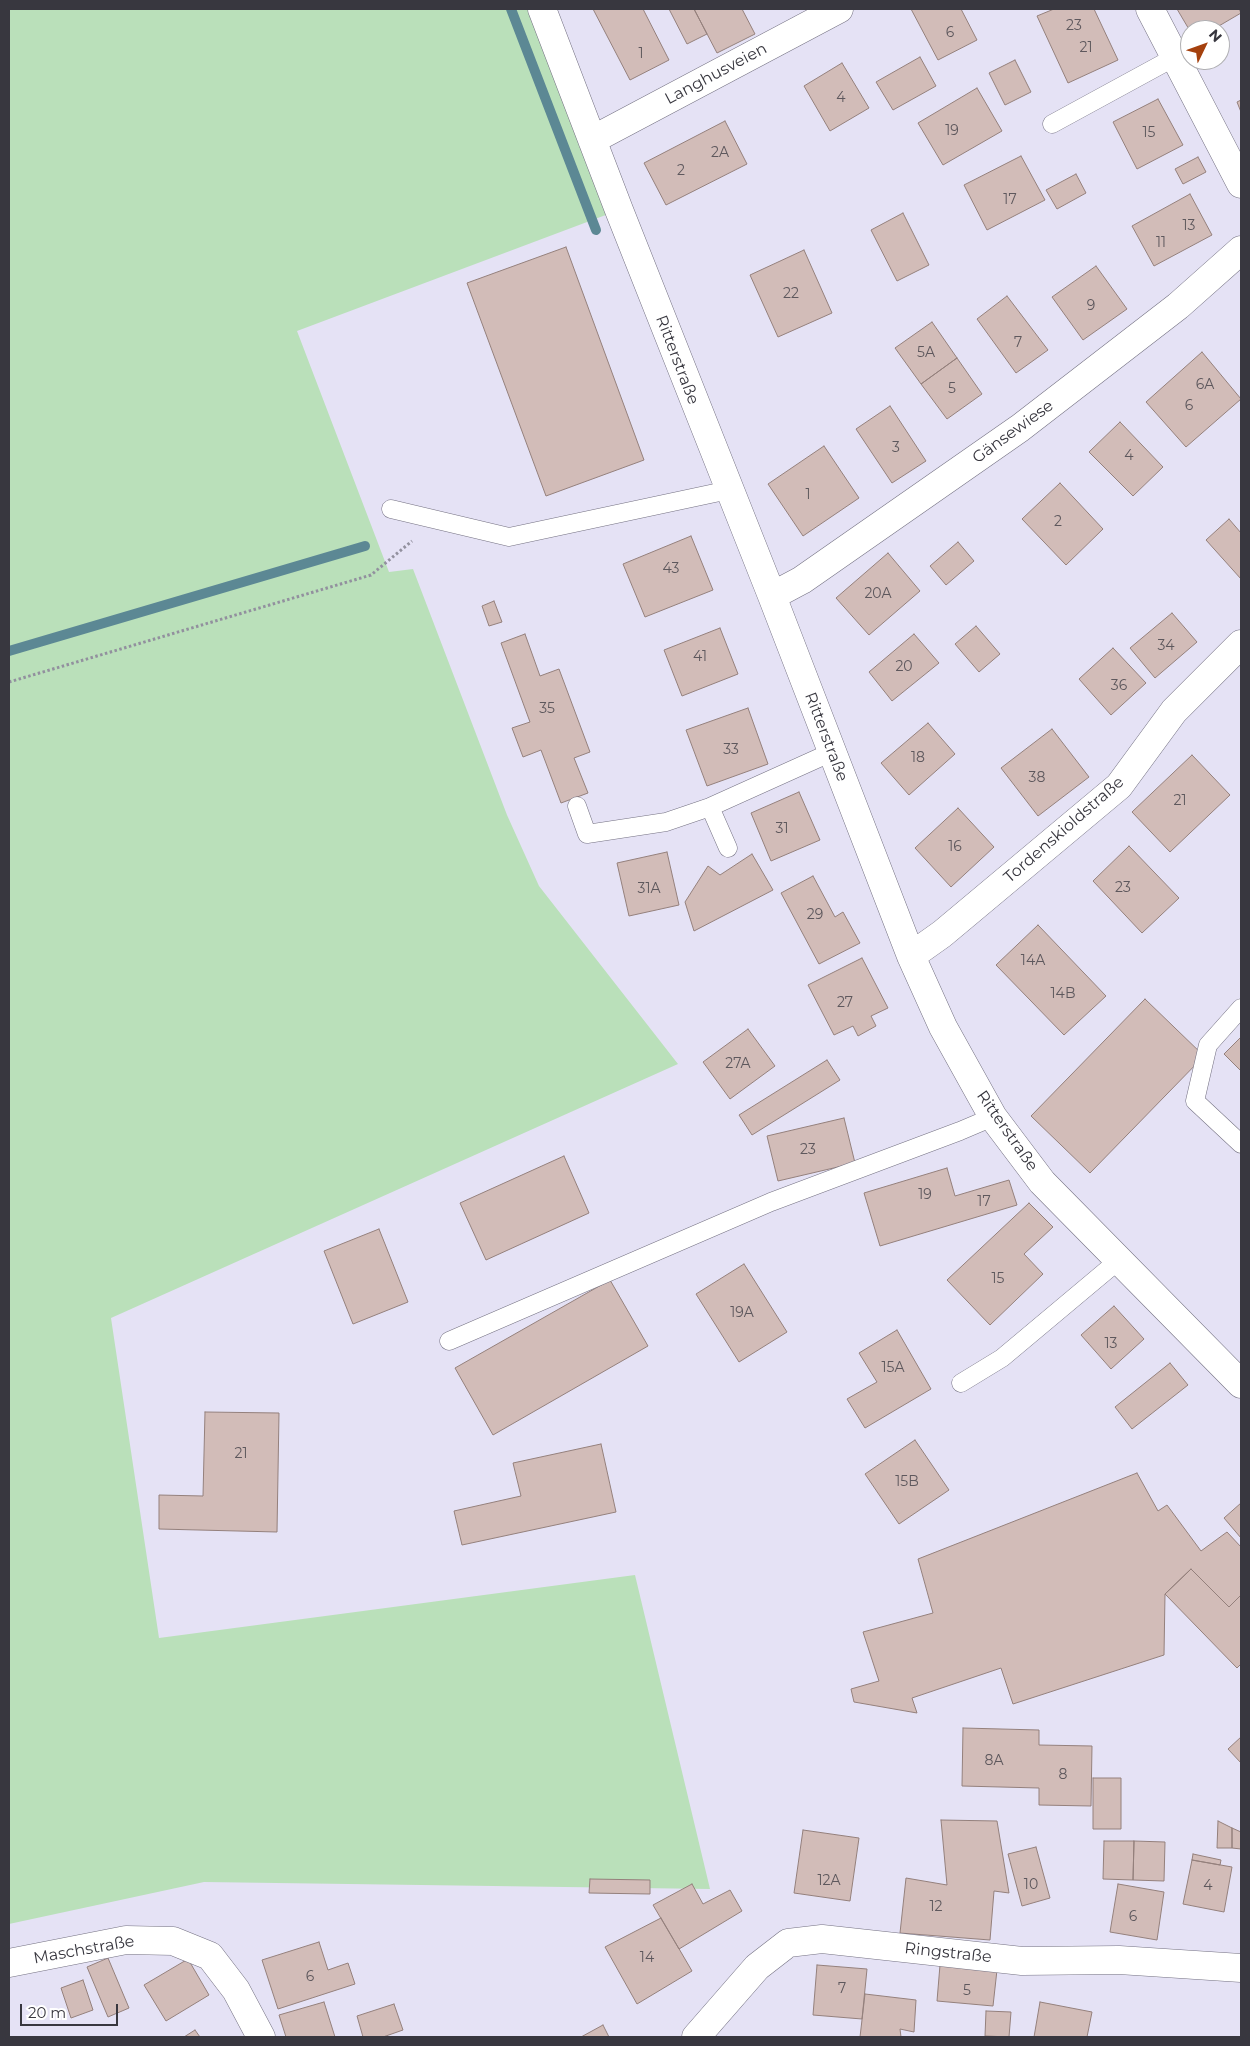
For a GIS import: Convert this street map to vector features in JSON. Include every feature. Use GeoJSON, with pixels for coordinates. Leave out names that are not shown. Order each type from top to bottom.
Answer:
{"type":"FeatureCollection","features":[{"type":"Feature","properties":{"kind":"street","name":"Ritterstraße"},"geometry":{"type":"LineString","coordinates":[[542,9],[911,956],[943,1027],[993,1117],[1042,1182],[1119,1260],[1238,1374]]}},
{"type":"Feature","properties":{"kind":"street","name":"Langhusveien"},"geometry":{"type":"LineString","coordinates":[[592,140],[839,9]]}},
{"type":"Feature","properties":{"kind":"street"},"geometry":{"type":"LineString","coordinates":[[1150,9],[1241,184]]}},
{"type":"Feature","properties":{"kind":"street","name":"Gänsewiese"},"geometry":{"type":"LineString","coordinates":[[772,596],[802,580],[1020,428],[1178,306],[1241,250]]}},
{"type":"Feature","properties":{"kind":"street","name":"Tordenskioldstraße"},"geometry":{"type":"LineString","coordinates":[[911,956],[942,934],[1119,786],[1174,711],[1241,644]]}},
{"type":"Feature","properties":{"kind":"street","name":"Ringstraße"},"geometry":{"type":"LineString","coordinates":[[696,2037],[757,1967],[788,1943],[822,1939],[1022,1961],[1119,1960],[1241,1968]]}},
{"type":"Feature","properties":{"kind":"street","name":"Maschstraße"},"geometry":{"type":"LineString","coordinates":[[9,1963],[126,1940],[173,1940],[210,1956],[236,1990],[261,2037]]}},
{"type":"Feature","properties":{"kind":"lane"},"geometry":{"type":"LineString","coordinates":[[1052,124],[1175,56]]}},
{"type":"Feature","properties":{"kind":"lane"},"geometry":{"type":"LineString","coordinates":[[391,509],[509,537],[729,490]]}},
{"type":"Feature","properties":{"kind":"lane"},"geometry":{"type":"LineString","coordinates":[[577,806],[587,834],[666,822],[710,807],[832,752]]}},
{"type":"Feature","properties":{"kind":"lane"},"geometry":{"type":"LineString","coordinates":[[710,807],[728,848]]}},
{"type":"Feature","properties":{"kind":"lane"},"geometry":{"type":"LineString","coordinates":[[1241,1008],[1208,1045],[1195,1101],[1241,1144]]}},
{"type":"Feature","properties":{"kind":"lane"},"geometry":{"type":"LineString","coordinates":[[449,1341],[771,1202],[993,1117]]}},
{"type":"Feature","properties":{"kind":"lane"},"geometry":{"type":"LineString","coordinates":[[961,1383],[1002,1358],[1119,1260]]}},
{"type":"Feature","properties":{"kind":"path"},"geometry":{"type":"LineString","coordinates":[[9,682],[371,575],[438,520]]}},
{"type":"Feature","properties":{"kind":"green space"},"geometry":{"type":"Polygon","coordinates":[[[9,9],[542,9],[619,210],[297,331],[389,572],[413,569],[507,815],[539,886],[678,1064],[111,1318],[159,1638],[635,1575],[710,1889],[204,1882],[9,1924],[9,9]]]}},
{"type":"Feature","properties":{"kind":"building"},"geometry":{"type":"Polygon","coordinates":[[[593,9],[643,9],[669,60],[630,80],[593,9]]]}},
{"type":"Feature","properties":{"kind":"building"},"geometry":{"type":"Polygon","coordinates":[[[669,9],[694,9],[707,34],[687,44],[669,9]]]}},
{"type":"Feature","properties":{"kind":"building"},"geometry":{"type":"Polygon","coordinates":[[[694,9],[742,9],[755,34],[717,53],[694,9]]]}},
{"type":"Feature","properties":{"kind":"building"},"geometry":{"type":"Polygon","coordinates":[[[911,9],[961,9],[977,40],[938,60],[911,9]]]}},
{"type":"Feature","properties":{"kind":"building"},"geometry":{"type":"Polygon","coordinates":[[[1054,9],[1094,9],[1118,60],[1068,83],[1037,16],[1054,9]]]}},
{"type":"Feature","properties":{"kind":"building"},"geometry":{"type":"Polygon","coordinates":[[[1177,9],[1239,9],[1241,13],[1229,20],[1184,20],[1177,9]]]}},
{"type":"Feature","properties":{"kind":"building"},"geometry":{"type":"Polygon","coordinates":[[[920,57],[936,86],[893,110],[876,82],[920,57]]]}},
{"type":"Feature","properties":{"kind":"building"},"geometry":{"type":"Polygon","coordinates":[[[1015,60],[1031,92],[1005,105],[989,73],[1015,60]]]}},
{"type":"Feature","properties":{"kind":"building"},"geometry":{"type":"Polygon","coordinates":[[[842,63],[869,108],[830,131],[804,86],[842,63]]]}},
{"type":"Feature","properties":{"kind":"building"},"geometry":{"type":"Polygon","coordinates":[[[977,88],[1002,131],[943,165],[918,123],[977,88]]]}},
{"type":"Feature","properties":{"kind":"building"},"geometry":{"type":"Polygon","coordinates":[[[1158,99],[1183,145],[1137,169],[1113,122],[1158,99]]]}},
{"type":"Feature","properties":{"kind":"building"},"geometry":{"type":"Polygon","coordinates":[[[1241,100],[1241,112],[1237,102],[1241,100]]]}},
{"type":"Feature","properties":{"kind":"building"},"geometry":{"type":"Polygon","coordinates":[[[725,121],[747,164],[666,205],[644,163],[725,121]]]}},
{"type":"Feature","properties":{"kind":"building"},"geometry":{"type":"Polygon","coordinates":[[[1021,156],[1045,200],[987,230],[964,185],[1021,156]]]}},
{"type":"Feature","properties":{"kind":"building"},"geometry":{"type":"Polygon","coordinates":[[[1198,157],[1206,172],[1183,184],[1175,169],[1198,157]]]}},
{"type":"Feature","properties":{"kind":"building"},"geometry":{"type":"Polygon","coordinates":[[[1076,174],[1086,193],[1057,209],[1046,190],[1076,174]]]}},
{"type":"Feature","properties":{"kind":"building"},"geometry":{"type":"Polygon","coordinates":[[[1190,194],[1212,235],[1154,266],[1132,226],[1190,194]]]}},
{"type":"Feature","properties":{"kind":"building"},"geometry":{"type":"Polygon","coordinates":[[[903,213],[929,265],[897,281],[871,230],[903,213]]]}},
{"type":"Feature","properties":{"kind":"building"},"geometry":{"type":"Polygon","coordinates":[[[566,247],[644,460],[546,496],[467,283],[566,247]]]}},
{"type":"Feature","properties":{"kind":"building"},"geometry":{"type":"Polygon","coordinates":[[[804,250],[832,313],[778,337],[750,275],[804,250]]]}},
{"type":"Feature","properties":{"kind":"building"},"geometry":{"type":"Polygon","coordinates":[[[1096,266],[1127,309],[1083,340],[1052,297],[1096,266]]]}},
{"type":"Feature","properties":{"kind":"building"},"geometry":{"type":"Polygon","coordinates":[[[1007,296],[1048,350],[1016,373],[977,319],[1007,296]]]}},
{"type":"Feature","properties":{"kind":"building"},"geometry":{"type":"Polygon","coordinates":[[[932,322],[957,358],[921,384],[895,348],[932,322]]]}},
{"type":"Feature","properties":{"kind":"building"},"geometry":{"type":"Polygon","coordinates":[[[1202,352],[1241,399],[1186,447],[1146,402],[1202,352]]]}},
{"type":"Feature","properties":{"kind":"building"},"geometry":{"type":"Polygon","coordinates":[[[957,358],[982,394],[947,419],[921,384],[957,358]]]}},
{"type":"Feature","properties":{"kind":"building"},"geometry":{"type":"Polygon","coordinates":[[[890,406],[926,461],[892,483],[856,429],[890,406]]]}},
{"type":"Feature","properties":{"kind":"building"},"geometry":{"type":"Polygon","coordinates":[[[1120,422],[1163,467],[1133,496],[1089,452],[1120,422]]]}},
{"type":"Feature","properties":{"kind":"building"},"geometry":{"type":"Polygon","coordinates":[[[824,446],[859,498],[803,536],[768,484],[824,446]]]}},
{"type":"Feature","properties":{"kind":"building"},"geometry":{"type":"Polygon","coordinates":[[[1060,483],[1103,529],[1066,565],[1022,519],[1060,483]]]}},
{"type":"Feature","properties":{"kind":"building"},"geometry":{"type":"Polygon","coordinates":[[[1229,519],[1241,533],[1241,579],[1206,540],[1229,519]]]}},
{"type":"Feature","properties":{"kind":"building"},"geometry":{"type":"Polygon","coordinates":[[[691,536],[713,590],[645,617],[623,564],[691,536]]]}},
{"type":"Feature","properties":{"kind":"building"},"geometry":{"type":"Polygon","coordinates":[[[958,542],[974,561],[946,585],[930,566],[958,542]]]}},
{"type":"Feature","properties":{"kind":"building"},"geometry":{"type":"Polygon","coordinates":[[[888,553],[920,591],[869,635],[836,598],[888,553]]]}},
{"type":"Feature","properties":{"kind":"building"},"geometry":{"type":"Polygon","coordinates":[[[494,601],[502,622],[489,626],[482,606],[494,601]]]}},
{"type":"Feature","properties":{"kind":"building"},"geometry":{"type":"Polygon","coordinates":[[[1172,613],[1197,642],[1155,678],[1130,648],[1172,613]]]}},
{"type":"Feature","properties":{"kind":"building"},"geometry":{"type":"Polygon","coordinates":[[[976,626],[1000,654],[979,672],[955,644],[976,626]]]}},
{"type":"Feature","properties":{"kind":"building"},"geometry":{"type":"Polygon","coordinates":[[[720,628],[738,674],[682,696],[664,650],[720,628]]]}},
{"type":"Feature","properties":{"kind":"building"},"geometry":{"type":"Polygon","coordinates":[[[525,634],[540,676],[559,669],[590,752],[574,758],[588,793],[561,803],[541,750],[523,757],[512,728],[530,722],[501,643],[525,634]]]}},
{"type":"Feature","properties":{"kind":"building"},"geometry":{"type":"Polygon","coordinates":[[[914,634],[939,663],[892,701],[869,672],[914,634]]]}},
{"type":"Feature","properties":{"kind":"building"},"geometry":{"type":"Polygon","coordinates":[[[1113,648],[1146,683],[1111,715],[1079,679],[1113,648]]]}},
{"type":"Feature","properties":{"kind":"building"},"geometry":{"type":"Polygon","coordinates":[[[748,708],[768,764],[707,786],[686,730],[748,708]]]}},
{"type":"Feature","properties":{"kind":"building"},"geometry":{"type":"Polygon","coordinates":[[[928,723],[955,754],[909,795],[881,763],[928,723]]]}},
{"type":"Feature","properties":{"kind":"building"},"geometry":{"type":"Polygon","coordinates":[[[1052,729],[1089,777],[1038,816],[1001,768],[1052,729]]]}},
{"type":"Feature","properties":{"kind":"building"},"geometry":{"type":"Polygon","coordinates":[[[1192,755],[1230,795],[1170,852],[1132,812],[1192,755]]]}},
{"type":"Feature","properties":{"kind":"building"},"geometry":{"type":"Polygon","coordinates":[[[799,792],[820,840],[771,861],[751,813],[799,792]]]}},
{"type":"Feature","properties":{"kind":"building"},"geometry":{"type":"Polygon","coordinates":[[[958,808],[994,847],[951,887],[915,848],[958,808]]]}},
{"type":"Feature","properties":{"kind":"building"},"geometry":{"type":"Polygon","coordinates":[[[1129,846],[1179,898],[1142,933],[1093,881],[1129,846]]]}},
{"type":"Feature","properties":{"kind":"building"},"geometry":{"type":"Polygon","coordinates":[[[667,852],[679,905],[629,916],[617,863],[667,852]]]}},
{"type":"Feature","properties":{"kind":"building"},"geometry":{"type":"Polygon","coordinates":[[[752,854],[773,890],[694,931],[685,902],[708,866],[720,875],[752,854]]]}},
{"type":"Feature","properties":{"kind":"building"},"geometry":{"type":"Polygon","coordinates":[[[813,876],[835,917],[843,912],[860,943],[819,964],[781,893],[813,876]]]}},
{"type":"Feature","properties":{"kind":"building"},"geometry":{"type":"Polygon","coordinates":[[[1038,925],[1106,996],[1064,1035],[996,965],[1038,925]]]}},
{"type":"Feature","properties":{"kind":"building"},"geometry":{"type":"Polygon","coordinates":[[[862,958],[888,1008],[871,1016],[876,1026],[858,1036],[853,1026],[834,1035],[808,985],[862,958]]]}},
{"type":"Feature","properties":{"kind":"building"},"geometry":{"type":"Polygon","coordinates":[[[1145,999],[1204,1056],[1090,1173],[1031,1116],[1145,999]]]}},
{"type":"Feature","properties":{"kind":"building"},"geometry":{"type":"Polygon","coordinates":[[[748,1029],[775,1066],[730,1099],[703,1062],[748,1029]]]}},
{"type":"Feature","properties":{"kind":"building"},"geometry":{"type":"Polygon","coordinates":[[[1241,1037],[1241,1071],[1224,1054],[1241,1037]]]}},
{"type":"Feature","properties":{"kind":"building"},"geometry":{"type":"Polygon","coordinates":[[[827,1060],[840,1080],[752,1135],[739,1115],[827,1060]]]}},
{"type":"Feature","properties":{"kind":"building"},"geometry":{"type":"Polygon","coordinates":[[[844,1118],[855,1163],[778,1181],[767,1136],[844,1118]]]}},
{"type":"Feature","properties":{"kind":"building"},"geometry":{"type":"Polygon","coordinates":[[[564,1156],[589,1213],[486,1260],[460,1203],[564,1156]]]}},
{"type":"Feature","properties":{"kind":"building"},"geometry":{"type":"Polygon","coordinates":[[[947,1168],[955,1196],[1009,1180],[1017,1205],[880,1246],[864,1193],[947,1168]]]}},
{"type":"Feature","properties":{"kind":"building"},"geometry":{"type":"Polygon","coordinates":[[[1029,1203],[1053,1227],[1024,1254],[1043,1274],[990,1325],[947,1280],[1029,1203]]]}},
{"type":"Feature","properties":{"kind":"building"},"geometry":{"type":"Polygon","coordinates":[[[379,1229],[408,1302],[353,1324],[324,1251],[379,1229]]]}},
{"type":"Feature","properties":{"kind":"building"},"geometry":{"type":"Polygon","coordinates":[[[744,1264],[787,1332],[739,1362],[696,1294],[744,1264]]]}},
{"type":"Feature","properties":{"kind":"building"},"geometry":{"type":"Polygon","coordinates":[[[610,1280],[648,1346],[493,1435],[455,1368],[610,1280]]]}},
{"type":"Feature","properties":{"kind":"building"},"geometry":{"type":"Polygon","coordinates":[[[1114,1306],[1144,1339],[1111,1369],[1081,1335],[1114,1306]]]}},
{"type":"Feature","properties":{"kind":"building"},"geometry":{"type":"Polygon","coordinates":[[[897,1330],[931,1389],[865,1428],[847,1399],[877,1382],[859,1353],[897,1330]]]}},
{"type":"Feature","properties":{"kind":"building"},"geometry":{"type":"Polygon","coordinates":[[[1170,1363],[1188,1385],[1132,1429],[1115,1407],[1170,1363]]]}},
{"type":"Feature","properties":{"kind":"building"},"geometry":{"type":"Polygon","coordinates":[[[205,1412],[279,1413],[277,1532],[159,1529],[159,1495],[203,1496],[205,1412]]]}},
{"type":"Feature","properties":{"kind":"building"},"geometry":{"type":"Polygon","coordinates":[[[915,1440],[949,1490],[899,1524],[865,1474],[915,1440]]]}},
{"type":"Feature","properties":{"kind":"building"},"geometry":{"type":"Polygon","coordinates":[[[601,1444],[616,1512],[462,1545],[454,1511],[521,1496],[513,1463],[601,1444]]]}},
{"type":"Feature","properties":{"kind":"building"},"geometry":{"type":"Polygon","coordinates":[[[1137,1473],[1158,1511],[1167,1505],[1201,1551],[1227,1532],[1241,1547],[1241,1595],[1229,1607],[1191,1569],[1165,1594],[1164,1655],[1013,1704],[1001,1668],[912,1698],[917,1713],[854,1702],[851,1689],[879,1681],[863,1632],[933,1613],[918,1559],[1137,1473]]]}},
{"type":"Feature","properties":{"kind":"building"},"geometry":{"type":"Polygon","coordinates":[[[1241,1503],[1241,1538],[1224,1518],[1241,1503]]]}},
{"type":"Feature","properties":{"kind":"building"},"geometry":{"type":"Polygon","coordinates":[[[1191,1569],[1229,1607],[1241,1595],[1241,1664],[1237,1668],[1165,1594],[1191,1569]]]}},
{"type":"Feature","properties":{"kind":"building"},"geometry":{"type":"Polygon","coordinates":[[[963,1728],[1039,1730],[1039,1745],[1092,1746],[1091,1806],[1039,1805],[1039,1788],[962,1786],[963,1728]]]}},
{"type":"Feature","properties":{"kind":"building"},"geometry":{"type":"Polygon","coordinates":[[[1241,1737],[1241,1763],[1228,1749],[1241,1737]]]}},
{"type":"Feature","properties":{"kind":"building"},"geometry":{"type":"Polygon","coordinates":[[[1093,1778],[1121,1778],[1121,1829],[1093,1829],[1093,1778]]]}},
{"type":"Feature","properties":{"kind":"building"},"geometry":{"type":"Polygon","coordinates":[[[941,1820],[997,1821],[1009,1893],[994,1891],[990,1940],[900,1933],[906,1878],[947,1885],[941,1820]]]}},
{"type":"Feature","properties":{"kind":"building"},"geometry":{"type":"Polygon","coordinates":[[[1218,1821],[1232,1828],[1232,1848],[1217,1848],[1218,1821]]]}},
{"type":"Feature","properties":{"kind":"building"},"geometry":{"type":"Polygon","coordinates":[[[1232,1828],[1241,1832],[1241,1849],[1232,1848],[1232,1828]]]}},
{"type":"Feature","properties":{"kind":"building"},"geometry":{"type":"Polygon","coordinates":[[[803,1830],[859,1838],[850,1901],[794,1893],[803,1830]]]}},
{"type":"Feature","properties":{"kind":"building"},"geometry":{"type":"Polygon","coordinates":[[[1104,1841],[1134,1841],[1133,1880],[1103,1879],[1104,1841]]]}},
{"type":"Feature","properties":{"kind":"building"},"geometry":{"type":"Polygon","coordinates":[[[1134,1841],[1165,1842],[1164,1881],[1133,1880],[1134,1841]]]}},
{"type":"Feature","properties":{"kind":"building"},"geometry":{"type":"Polygon","coordinates":[[[1036,1847],[1050,1898],[1022,1906],[1008,1854],[1036,1847]]]}},
{"type":"Feature","properties":{"kind":"building"},"geometry":{"type":"Polygon","coordinates":[[[1193,1854],[1221,1860],[1220,1865],[1192,1860],[1193,1854]]]}},
{"type":"Feature","properties":{"kind":"building"},"geometry":{"type":"Polygon","coordinates":[[[1192,1860],[1232,1867],[1224,1912],[1183,1904],[1192,1860]]]}},
{"type":"Feature","properties":{"kind":"building"},"geometry":{"type":"Polygon","coordinates":[[[590,1879],[650,1880],[650,1894],[589,1893],[590,1879]]]}},
{"type":"Feature","properties":{"kind":"building"},"geometry":{"type":"Polygon","coordinates":[[[692,1884],[703,1904],[730,1890],[742,1911],[679,1949],[653,1905],[692,1884]]]}},
{"type":"Feature","properties":{"kind":"building"},"geometry":{"type":"Polygon","coordinates":[[[1118,1884],[1164,1892],[1157,1940],[1110,1932],[1118,1884]]]}},
{"type":"Feature","properties":{"kind":"building"},"geometry":{"type":"Polygon","coordinates":[[[661,1918],[692,1971],[637,2004],[605,1947],[661,1918]]]}},
{"type":"Feature","properties":{"kind":"building"},"geometry":{"type":"Polygon","coordinates":[[[319,1942],[328,1970],[348,1963],[355,1984],[278,2009],[262,1960],[319,1942]]]}},
{"type":"Feature","properties":{"kind":"building"},"geometry":{"type":"Polygon","coordinates":[[[108,1958],[129,2008],[108,2017],[87,1967],[108,1958]]]}},
{"type":"Feature","properties":{"kind":"building"},"geometry":{"type":"Polygon","coordinates":[[[188,1959],[209,1995],[166,2021],[144,1985],[188,1959]]]}},
{"type":"Feature","properties":{"kind":"building"},"geometry":{"type":"Polygon","coordinates":[[[817,1965],[867,1969],[862,2019],[813,2015],[817,1965]]]}},
{"type":"Feature","properties":{"kind":"building"},"geometry":{"type":"Polygon","coordinates":[[[940,1965],[997,1970],[993,2006],[937,2001],[940,1965]]]}},
{"type":"Feature","properties":{"kind":"building"},"geometry":{"type":"Polygon","coordinates":[[[83,1980],[93,2010],[71,2018],[61,1988],[83,1980]]]}},
{"type":"Feature","properties":{"kind":"building"},"geometry":{"type":"Polygon","coordinates":[[[865,1994],[916,2000],[914,2032],[900,2029],[901,2037],[860,2037],[865,1994]]]}},
{"type":"Feature","properties":{"kind":"building"},"geometry":{"type":"Polygon","coordinates":[[[324,2002],[335,2037],[286,2037],[279,2015],[324,2002]]]}},
{"type":"Feature","properties":{"kind":"building"},"geometry":{"type":"Polygon","coordinates":[[[1040,2002],[1092,2012],[1087,2037],[1034,2037],[1040,2002]]]}},
{"type":"Feature","properties":{"kind":"building"},"geometry":{"type":"Polygon","coordinates":[[[394,2004],[403,2030],[383,2037],[363,2037],[357,2016],[394,2004]]]}},
{"type":"Feature","properties":{"kind":"building"},"geometry":{"type":"Polygon","coordinates":[[[986,2011],[1011,2012],[1009,2037],[985,2036],[986,2011]]]}},
{"type":"Feature","properties":{"kind":"building"},"geometry":{"type":"Polygon","coordinates":[[[603,2025],[609,2037],[581,2037],[603,2025]]]}},
{"type":"Feature","properties":{"kind":"building"},"geometry":{"type":"Polygon","coordinates":[[[195,2030],[200,2037],[184,2037],[195,2030]]]}},
{"type":"Feature","properties":{"kind":"waterway"},"geometry":{"type":"LineString","coordinates":[[511,9],[596,230]]}},
{"type":"Feature","properties":{"kind":"waterway"},"geometry":{"type":"LineString","coordinates":[[9,651],[365,546]]}}]}
